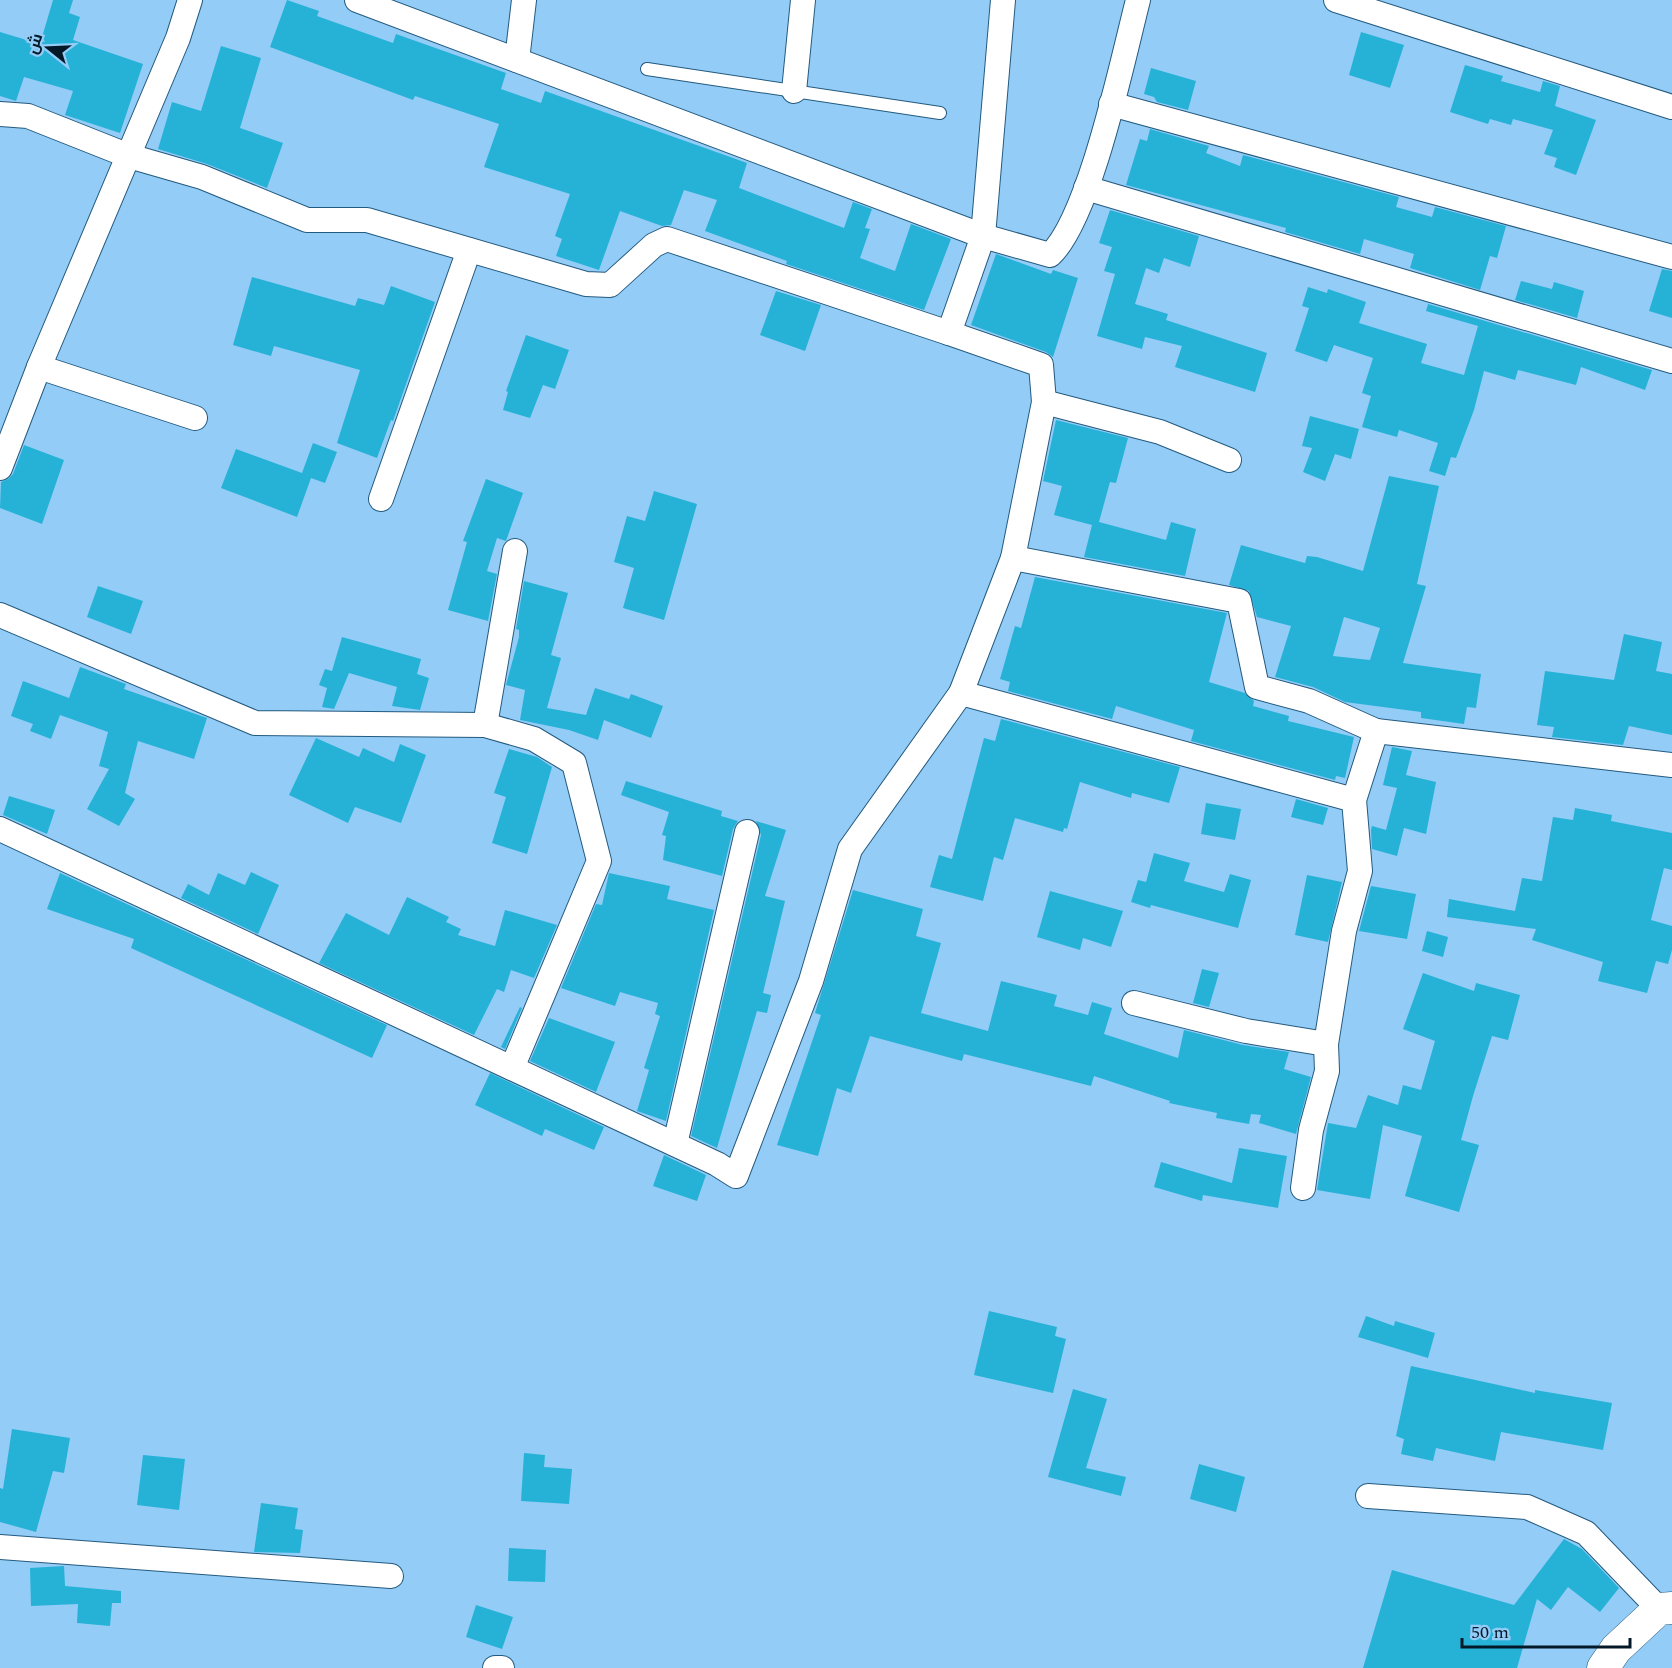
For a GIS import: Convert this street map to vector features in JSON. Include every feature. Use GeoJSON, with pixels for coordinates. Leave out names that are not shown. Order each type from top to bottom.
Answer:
{"type":"FeatureCollection","features":[{"type":"Feature","properties":{"kind":"street"},"geometry":{"type":"LineString","coordinates":[[0,468],[39,367],[178,38],[190,0]]}},
{"type":"Feature","properties":{"kind":"street"},"geometry":{"type":"LineString","coordinates":[[357,0],[983,236],[1050,255],[1062,243],[1086,188],[1138,0]]}},
{"type":"Feature","properties":{"kind":"street"},"geometry":{"type":"LineString","coordinates":[[517,60],[524,0]]}},
{"type":"Feature","properties":{"kind":"street"},"geometry":{"type":"LineString","coordinates":[[794,91],[803,0]]}},
{"type":"Feature","properties":{"kind":"street"},"geometry":{"type":"LineString","coordinates":[[950,333],[983,236],[1003,0]]}},
{"type":"Feature","properties":{"kind":"street"},"geometry":{"type":"LineString","coordinates":[[1336,0],[1672,107]]}},
{"type":"Feature","properties":{"kind":"street"},"geometry":{"type":"LineString","coordinates":[[1111,104],[1672,257]]}},
{"type":"Feature","properties":{"kind":"street"},"geometry":{"type":"LineString","coordinates":[[0,114],[28,116],[129,156],[202,177],[307,220],[367,220],[586,284],[610,285],[654,245],[667,239],[1041,365],[1044,402],[1013,558],[961,693],[850,849],[811,981],[736,1176],[675,1144],[0,829]]}},
{"type":"Feature","properties":{"kind":"street"},"geometry":{"type":"LineString","coordinates":[[1086,188],[1672,361]]}},
{"type":"Feature","properties":{"kind":"street"},"geometry":{"type":"LineString","coordinates":[[381,499],[469,250]]}},
{"type":"Feature","properties":{"kind":"street"},"geometry":{"type":"LineString","coordinates":[[39,367],[195,418]]}},
{"type":"Feature","properties":{"kind":"street"},"geometry":{"type":"LineString","coordinates":[[1044,402],[1160,432],[1228,460]]}},
{"type":"Feature","properties":{"kind":"street"},"geometry":{"type":"LineString","coordinates":[[484,725],[516,551]]}},
{"type":"Feature","properties":{"kind":"street"},"geometry":{"type":"LineString","coordinates":[[1013,558],[1239,601],[1257,687],[1309,701],[1376,731],[1672,765]]}},
{"type":"Feature","properties":{"kind":"street"},"geometry":{"type":"LineString","coordinates":[[0,615],[255,723],[484,725],[534,739],[574,764],[599,861],[512,1068]]}},
{"type":"Feature","properties":{"kind":"street"},"geometry":{"type":"LineString","coordinates":[[961,693],[1354,800]]}},
{"type":"Feature","properties":{"kind":"street"},"geometry":{"type":"LineString","coordinates":[[1303,1188],[1311,1130],[1327,1071],[1326,1044],[1344,931],[1360,871],[1354,800],[1376,731]]}},
{"type":"Feature","properties":{"kind":"street"},"geometry":{"type":"LineString","coordinates":[[675,1144],[747,832]]}},
{"type":"Feature","properties":{"kind":"street"},"geometry":{"type":"LineString","coordinates":[[1134,1003],[1246,1031],[1326,1044]]}},
{"type":"Feature","properties":{"kind":"street"},"geometry":{"type":"LineString","coordinates":[[1368,1496],[1527,1507],[1586,1533],[1666,1608],[1616,1649],[1603,1668]]}},
{"type":"Feature","properties":{"kind":"street"},"geometry":{"type":"LineString","coordinates":[[0,1547],[391,1576]]}},
{"type":"Feature","properties":{"kind":"street"},"geometry":{"type":"LineString","coordinates":[[495,1668],[502,1668]]}},
{"type":"Feature","properties":{"kind":"lane"},"geometry":{"type":"LineString","coordinates":[[647,69],[940,113]]}},
{"type":"Feature","properties":{"kind":"building"},"geometry":{"type":"Polygon","coordinates":[[[53,0],[73,0],[69,13],[80,17],[73,40],[143,64],[120,133],[65,115],[73,91],[24,77],[16,101],[0,96],[0,32],[40,44],[53,0]]]}},
{"type":"Feature","properties":{"kind":"building"},"geometry":{"type":"Polygon","coordinates":[[[287,0],[319,11],[317,16],[393,43],[396,34],[506,73],[501,89],[541,103],[545,91],[747,163],[739,188],[844,228],[853,202],[872,209],[865,228],[870,229],[860,258],[895,271],[911,224],[951,239],[924,310],[786,264],[787,261],[705,231],[717,200],[684,190],[671,225],[662,226],[620,211],[599,270],[556,256],[562,239],[555,236],[570,194],[484,167],[499,124],[415,96],[413,100],[270,47],[287,0]]]}},
{"type":"Feature","properties":{"kind":"building"},"geometry":{"type":"Polygon","coordinates":[[[1361,32],[1404,45],[1390,88],[1349,75],[1361,32]]]}},
{"type":"Feature","properties":{"kind":"building"},"geometry":{"type":"Polygon","coordinates":[[[221,46],[261,58],[240,128],[283,143],[267,188],[207,164],[158,149],[172,102],[201,111],[221,46]]]}},
{"type":"Feature","properties":{"kind":"building"},"geometry":{"type":"Polygon","coordinates":[[[1465,65],[1503,76],[1501,81],[1540,92],[1543,81],[1560,86],[1555,106],[1596,120],[1576,175],[1554,167],[1557,158],[1544,154],[1553,130],[1513,119],[1511,125],[1490,119],[1488,124],[1450,112],[1465,65]]]}},
{"type":"Feature","properties":{"kind":"building"},"geometry":{"type":"Polygon","coordinates":[[[1151,68],[1196,81],[1188,110],[1157,102],[1154,97],[1144,94],[1151,68]]]}},
{"type":"Feature","properties":{"kind":"building"},"geometry":{"type":"Polygon","coordinates":[[[1150,129],[1209,146],[1206,153],[1240,166],[1243,155],[1399,197],[1396,207],[1432,217],[1435,207],[1506,226],[1497,258],[1490,256],[1480,290],[1410,268],[1414,254],[1364,239],[1360,254],[1285,232],[1286,228],[1126,185],[1140,139],[1147,141],[1150,129]]]}},
{"type":"Feature","properties":{"kind":"building"},"geometry":{"type":"Polygon","coordinates":[[[1110,210],[1199,236],[1190,267],[1164,258],[1159,273],[1146,268],[1135,304],[1168,314],[1166,320],[1267,353],[1255,392],[1175,367],[1182,346],[1145,337],[1142,349],[1097,336],[1115,274],[1104,271],[1112,247],[1099,243],[1110,210]]]}},
{"type":"Feature","properties":{"kind":"building"},"geometry":{"type":"Polygon","coordinates":[[[996,254],[1051,274],[1053,270],[1078,278],[1053,357],[1046,352],[971,325],[996,254]]]}},
{"type":"Feature","properties":{"kind":"building"},"geometry":{"type":"Polygon","coordinates":[[[1662,269],[1672,271],[1672,318],[1649,311],[1662,269]]]}},
{"type":"Feature","properties":{"kind":"building"},"geometry":{"type":"Polygon","coordinates":[[[252,277],[355,306],[358,298],[384,305],[391,286],[435,302],[393,421],[391,420],[377,458],[337,443],[360,370],[274,346],[271,356],[233,345],[252,277]]]}},
{"type":"Feature","properties":{"kind":"building"},"geometry":{"type":"Polygon","coordinates":[[[1521,281],[1552,289],[1554,282],[1584,291],[1577,318],[1515,300],[1521,281]]]}},
{"type":"Feature","properties":{"kind":"building"},"geometry":{"type":"Polygon","coordinates":[[[1308,287],[1327,293],[1328,289],[1366,302],[1359,323],[1427,344],[1421,363],[1464,375],[1478,326],[1426,311],[1428,304],[1652,370],[1645,390],[1581,367],[1576,385],[1518,370],[1515,380],[1484,371],[1474,410],[1456,458],[1451,457],[1445,476],[1429,471],[1438,443],[1399,430],[1397,437],[1362,427],[1371,396],[1362,393],[1373,358],[1334,345],[1327,362],[1295,351],[1309,308],[1302,306],[1308,287]]]}},
{"type":"Feature","properties":{"kind":"building"},"geometry":{"type":"Polygon","coordinates":[[[776,291],[821,305],[805,351],[760,335],[776,291]]]}},
{"type":"Feature","properties":{"kind":"building"},"geometry":{"type":"Polygon","coordinates":[[[526,335],[569,350],[555,389],[543,385],[530,418],[503,410],[508,392],[506,391],[526,335]]]}},
{"type":"Feature","properties":{"kind":"building"},"geometry":{"type":"Polygon","coordinates":[[[1310,416],[1359,429],[1351,459],[1335,454],[1325,481],[1303,472],[1312,448],[1302,446],[1310,416]]]}},
{"type":"Feature","properties":{"kind":"building"},"geometry":{"type":"Polygon","coordinates":[[[1056,420],[1128,438],[1116,483],[1110,482],[1099,522],[1166,540],[1171,522],[1196,529],[1185,576],[1084,557],[1092,525],[1054,515],[1062,486],[1043,481],[1056,420]]]}},
{"type":"Feature","properties":{"kind":"building"},"geometry":{"type":"Polygon","coordinates":[[[313,443],[337,452],[325,483],[311,478],[297,517],[221,488],[236,449],[302,473],[313,443]]]}},
{"type":"Feature","properties":{"kind":"building"},"geometry":{"type":"Polygon","coordinates":[[[24,445],[64,460],[42,524],[0,508],[1,482],[13,474],[24,445]]]}},
{"type":"Feature","properties":{"kind":"building"},"geometry":{"type":"Polygon","coordinates":[[[1389,476],[1439,486],[1417,584],[1426,586],[1403,663],[1481,674],[1476,708],[1467,707],[1464,724],[1421,718],[1421,712],[1345,702],[1313,687],[1275,677],[1291,626],[1257,617],[1249,591],[1229,585],[1241,545],[1305,563],[1307,556],[1317,557],[1363,571],[1389,476]],[[1344,617],[1333,656],[1370,660],[1380,628],[1344,617]]]}},
{"type":"Feature","properties":{"kind":"building"},"geometry":{"type":"Polygon","coordinates":[[[486,479],[523,493],[506,541],[497,538],[487,571],[497,574],[488,621],[448,610],[467,542],[463,541],[486,479]]]}},
{"type":"Feature","properties":{"kind":"building"},"geometry":{"type":"Polygon","coordinates":[[[654,491],[697,504],[664,620],[623,608],[634,568],[614,562],[627,516],[645,521],[654,491]]]}},
{"type":"Feature","properties":{"kind":"building"},"geometry":{"type":"Polygon","coordinates":[[[1035,577],[1227,613],[1209,682],[1245,693],[1254,701],[1253,706],[1289,716],[1288,721],[1354,737],[1345,778],[1336,776],[1335,780],[1191,741],[1194,730],[1116,706],[1112,719],[1008,691],[1010,682],[1000,679],[1015,626],[1021,628],[1035,577]]]}},
{"type":"Feature","properties":{"kind":"building"},"geometry":{"type":"Polygon","coordinates":[[[524,581],[568,593],[551,655],[561,658],[547,708],[586,715],[595,688],[629,699],[631,694],[663,706],[651,738],[604,720],[598,740],[569,730],[520,720],[525,690],[506,685],[519,637],[519,630],[516,629],[524,581]]]}},
{"type":"Feature","properties":{"kind":"building"},"geometry":{"type":"Polygon","coordinates":[[[98,586],[143,601],[131,634],[87,617],[98,586]]]}},
{"type":"Feature","properties":{"kind":"building"},"geometry":{"type":"Polygon","coordinates":[[[1624,634],[1662,642],[1656,671],[1672,674],[1672,735],[1629,726],[1623,745],[1552,737],[1554,727],[1537,725],[1545,671],[1614,680],[1624,634]]]}},
{"type":"Feature","properties":{"kind":"building"},"geometry":{"type":"Polygon","coordinates":[[[342,637],[421,659],[417,674],[429,678],[420,710],[392,706],[397,687],[349,673],[334,709],[322,707],[327,688],[319,685],[325,669],[332,671],[342,637]]]}},
{"type":"Feature","properties":{"kind":"building"},"geometry":{"type":"Polygon","coordinates":[[[80,667],[126,684],[124,689],[207,718],[194,759],[138,741],[125,793],[135,799],[119,826],[87,809],[109,769],[99,766],[108,732],[60,715],[51,739],[30,731],[33,724],[11,716],[23,681],[69,698],[80,667]]]}},
{"type":"Feature","properties":{"kind":"building"},"geometry":{"type":"Polygon","coordinates":[[[1001,719],[1180,767],[1169,803],[1132,793],[1131,798],[1080,782],[1067,829],[1064,828],[1063,832],[1015,818],[1003,860],[994,857],[983,901],[930,887],[939,855],[952,859],[984,738],[995,741],[1001,719]]]}},
{"type":"Feature","properties":{"kind":"building"},"geometry":{"type":"Polygon","coordinates":[[[316,738],[359,757],[363,748],[394,762],[400,744],[426,755],[401,823],[355,807],[348,823],[289,795],[316,738]]]}},
{"type":"Feature","properties":{"kind":"building"},"geometry":{"type":"Polygon","coordinates":[[[1392,747],[1412,751],[1406,775],[1436,782],[1426,834],[1404,828],[1397,856],[1372,849],[1371,830],[1372,826],[1386,830],[1397,788],[1383,785],[1392,747]]]}},
{"type":"Feature","properties":{"kind":"building"},"geometry":{"type":"Polygon","coordinates":[[[509,749],[537,757],[552,767],[527,854],[492,843],[506,797],[494,793],[509,749]]]}},
{"type":"Feature","properties":{"kind":"building"},"geometry":{"type":"Polygon","coordinates":[[[626,781],[722,811],[721,816],[738,821],[733,829],[722,876],[663,860],[666,836],[662,835],[669,812],[621,795],[626,781]]]}},
{"type":"Feature","properties":{"kind":"building"},"geometry":{"type":"Polygon","coordinates":[[[9,796],[55,810],[47,834],[3,815],[9,796]]]}},
{"type":"Feature","properties":{"kind":"building"},"geometry":{"type":"Polygon","coordinates":[[[1296,799],[1328,808],[1323,825],[1291,817],[1296,799]]]}},
{"type":"Feature","properties":{"kind":"building"},"geometry":{"type":"Polygon","coordinates":[[[1206,803],[1241,809],[1235,840],[1201,834],[1206,803]]]}},
{"type":"Feature","properties":{"kind":"building"},"geometry":{"type":"Polygon","coordinates":[[[1575,808],[1612,815],[1611,821],[1672,833],[1672,870],[1664,868],[1651,920],[1672,926],[1672,950],[1668,964],[1656,961],[1647,993],[1598,981],[1603,962],[1532,940],[1536,929],[1447,917],[1449,899],[1515,911],[1522,878],[1542,881],[1553,817],[1573,820],[1575,808]]]}},
{"type":"Feature","properties":{"kind":"building"},"geometry":{"type":"Polygon","coordinates":[[[756,821],[786,830],[765,896],[785,901],[763,993],[771,995],[767,1013],[757,1011],[717,1148],[691,1136],[761,835],[756,821]]]}},
{"type":"Feature","properties":{"kind":"building"},"geometry":{"type":"Polygon","coordinates":[[[1154,853],[1190,863],[1184,881],[1224,892],[1230,874],[1251,880],[1238,928],[1151,905],[1150,908],[1131,902],[1138,880],[1146,882],[1154,853]]]}},
{"type":"Feature","properties":{"kind":"building"},"geometry":{"type":"Polygon","coordinates":[[[251,872],[279,885],[258,934],[181,898],[188,884],[209,895],[218,873],[245,885],[251,872]]]}},
{"type":"Feature","properties":{"kind":"building"},"geometry":{"type":"Polygon","coordinates":[[[60,873],[387,1025],[372,1058],[131,948],[134,939],[47,909],[60,873]]]}},
{"type":"Feature","properties":{"kind":"building"},"geometry":{"type":"Polygon","coordinates":[[[609,873],[670,886],[667,899],[714,910],[666,1121],[637,1111],[649,1070],[644,1068],[660,1016],[655,1014],[658,1003],[620,992],[615,1006],[561,988],[596,904],[602,905],[609,873]]]}},
{"type":"Feature","properties":{"kind":"building"},"geometry":{"type":"Polygon","coordinates":[[[1307,875],[1342,882],[1328,942],[1295,935],[1307,875]]]}},
{"type":"Feature","properties":{"kind":"building"},"geometry":{"type":"Polygon","coordinates":[[[1371,886],[1416,894],[1407,939],[1359,931],[1371,886]]]}},
{"type":"Feature","properties":{"kind":"building"},"geometry":{"type":"Polygon","coordinates":[[[853,890],[923,909],[916,936],[941,943],[921,1013],[988,1031],[1001,981],[1057,995],[1054,1006],[1088,1015],[1092,1002],[1112,1008],[1104,1034],[1178,1058],[1184,1030],[1243,1045],[1289,1052],[1284,1069],[1311,1077],[1296,1134],[1259,1123],[1261,1115],[1251,1114],[1249,1124],[1216,1118],[1217,1113],[1169,1103],[1170,1101],[1094,1076],[1091,1086],[964,1054],[962,1061],[870,1036],[851,1093],[837,1088],[818,1156],[777,1145],[821,1015],[815,1013],[853,890]]]}},
{"type":"Feature","properties":{"kind":"building"},"geometry":{"type":"Polygon","coordinates":[[[1050,891],[1123,911],[1111,947],[1083,938],[1080,950],[1037,937],[1050,891]]]}},
{"type":"Feature","properties":{"kind":"building"},"geometry":{"type":"Polygon","coordinates":[[[407,897],[449,917],[446,922],[461,929],[458,935],[495,946],[505,910],[557,925],[534,978],[511,970],[504,992],[497,989],[474,1035],[319,963],[346,913],[389,935],[407,897]]]}},
{"type":"Feature","properties":{"kind":"building"},"geometry":{"type":"Polygon","coordinates":[[[1427,931],[1448,937],[1443,957],[1422,951],[1427,931]]]}},
{"type":"Feature","properties":{"kind":"building"},"geometry":{"type":"Polygon","coordinates":[[[1202,969],[1219,973],[1209,1007],[1193,1003],[1202,969]]]}},
{"type":"Feature","properties":{"kind":"building"},"geometry":{"type":"Polygon","coordinates":[[[1423,973],[1474,991],[1476,983],[1520,995],[1508,1040],[1492,1036],[1473,1096],[1461,1140],[1479,1145],[1459,1212],[1405,1196],[1422,1136],[1383,1125],[1370,1199],[1317,1190],[1328,1123],[1356,1128],[1368,1095],[1398,1105],[1403,1085],[1421,1090],[1435,1041],[1403,1029],[1423,973]]]}},
{"type":"Feature","properties":{"kind":"building"},"geometry":{"type":"Polygon","coordinates":[[[520,1007],[522,1008],[505,1049],[501,1047],[520,1007]]]}},
{"type":"Feature","properties":{"kind":"building"},"geometry":{"type":"Polygon","coordinates":[[[549,1018],[615,1042],[596,1092],[530,1061],[549,1018]]]}},
{"type":"Feature","properties":{"kind":"building"},"geometry":{"type":"Polygon","coordinates":[[[490,1073],[604,1127],[594,1150],[545,1129],[542,1136],[475,1105],[490,1073]]]}},
{"type":"Feature","properties":{"kind":"building"},"geometry":{"type":"Polygon","coordinates":[[[1239,1148],[1287,1156],[1278,1208],[1203,1195],[1202,1201],[1154,1187],[1161,1162],[1232,1183],[1239,1148]]]}},
{"type":"Feature","properties":{"kind":"building"},"geometry":{"type":"Polygon","coordinates":[[[664,1155],[706,1175],[697,1201],[653,1186],[664,1155]]]}},
{"type":"Feature","properties":{"kind":"building"},"geometry":{"type":"Polygon","coordinates":[[[989,1311],[1057,1327],[1055,1336],[1066,1339],[1053,1393],[974,1375],[989,1311]]]}},
{"type":"Feature","properties":{"kind":"building"},"geometry":{"type":"Polygon","coordinates":[[[1366,1316],[1394,1326],[1395,1321],[1435,1333],[1428,1358],[1358,1337],[1366,1316]]]}},
{"type":"Feature","properties":{"kind":"building"},"geometry":{"type":"Polygon","coordinates":[[[1411,1366],[1535,1393],[1535,1390],[1612,1403],[1603,1450],[1501,1432],[1495,1461],[1436,1448],[1433,1461],[1401,1454],[1404,1439],[1396,1436],[1411,1366]]]}},
{"type":"Feature","properties":{"kind":"building"},"geometry":{"type":"Polygon","coordinates":[[[1073,1389],[1107,1399],[1086,1468],[1126,1477],[1121,1496],[1048,1477],[1073,1389]]]}},
{"type":"Feature","properties":{"kind":"building"},"geometry":{"type":"Polygon","coordinates":[[[12,1429],[70,1438],[64,1473],[53,1471],[36,1532],[0,1522],[0,1488],[3,1489],[12,1429]]]}},
{"type":"Feature","properties":{"kind":"building"},"geometry":{"type":"Polygon","coordinates":[[[524,1453],[545,1455],[544,1467],[572,1469],[569,1504],[521,1501],[524,1453]]]}},
{"type":"Feature","properties":{"kind":"building"},"geometry":{"type":"Polygon","coordinates":[[[143,1455],[185,1459],[179,1510],[137,1505],[143,1455]]]}},
{"type":"Feature","properties":{"kind":"building"},"geometry":{"type":"Polygon","coordinates":[[[1199,1464],[1245,1477],[1236,1512],[1190,1499],[1199,1464]]]}},
{"type":"Feature","properties":{"kind":"building"},"geometry":{"type":"Polygon","coordinates":[[[261,1503],[298,1508],[295,1529],[303,1530],[300,1553],[254,1552],[261,1503]]]}},
{"type":"Feature","properties":{"kind":"building"},"geometry":{"type":"Polygon","coordinates":[[[1564,1539],[1582,1549],[1619,1588],[1600,1612],[1568,1587],[1551,1610],[1537,1599],[1517,1668],[1363,1668],[1392,1570],[1514,1605],[1564,1539]]]}},
{"type":"Feature","properties":{"kind":"building"},"geometry":{"type":"Polygon","coordinates":[[[509,1548],[546,1550],[545,1582],[508,1581],[509,1548]]]}},
{"type":"Feature","properties":{"kind":"building"},"geometry":{"type":"Polygon","coordinates":[[[64,1566],[65,1586],[121,1591],[121,1603],[112,1603],[110,1626],[77,1623],[78,1604],[31,1606],[30,1568],[64,1566]]]}},
{"type":"Feature","properties":{"kind":"building"},"geometry":{"type":"Polygon","coordinates":[[[476,1605],[513,1617],[502,1649],[466,1637],[476,1605]]]}}]}
